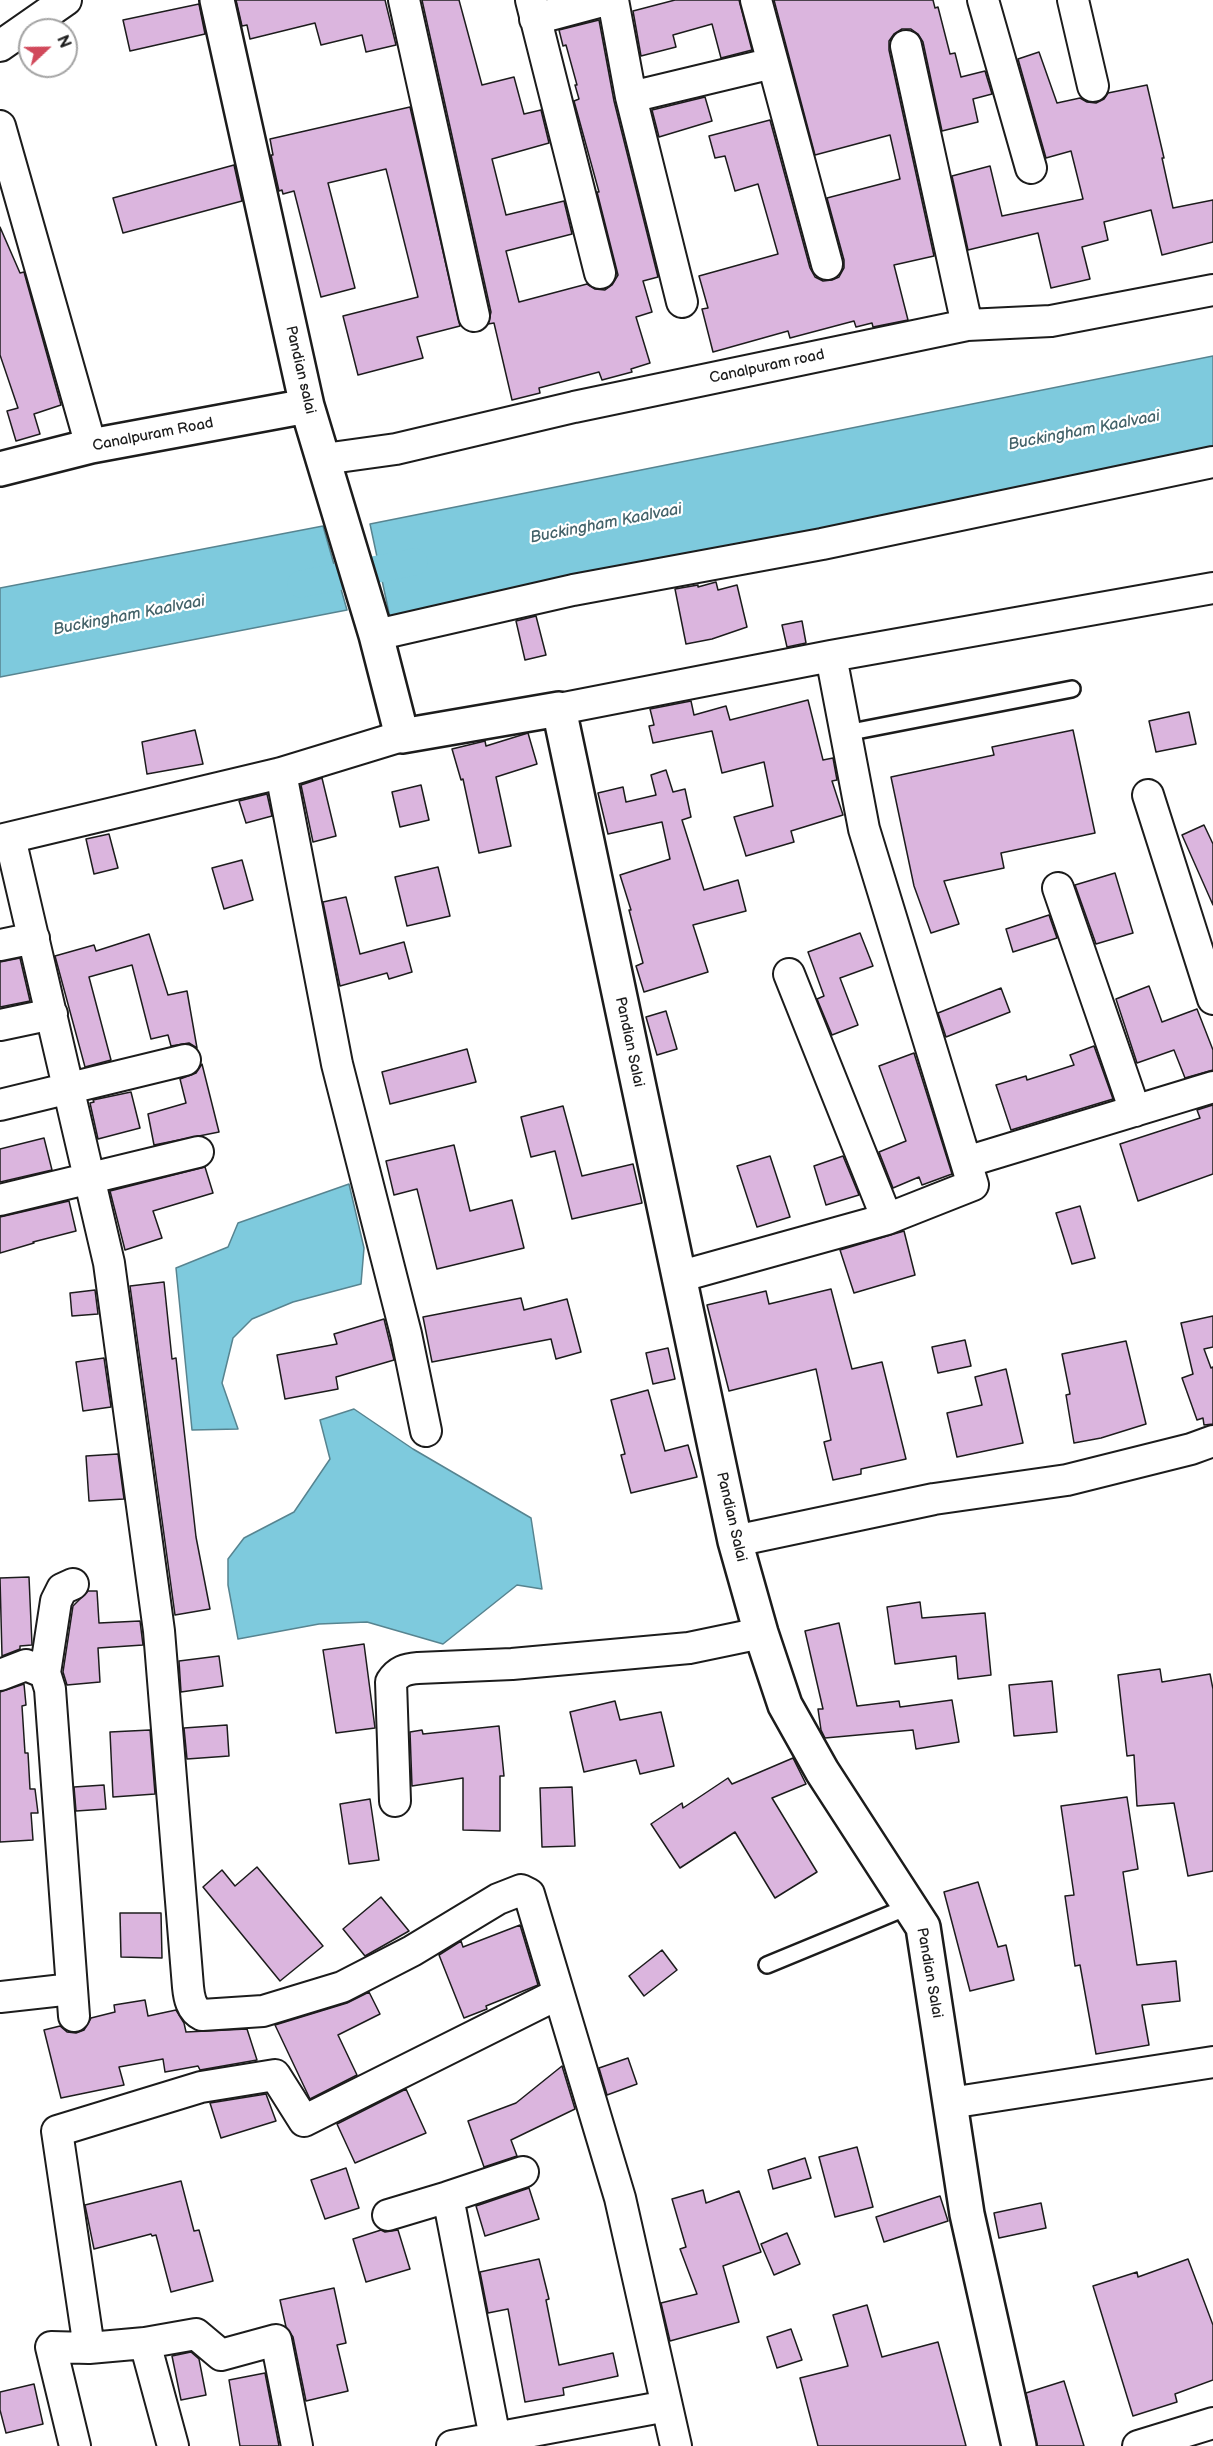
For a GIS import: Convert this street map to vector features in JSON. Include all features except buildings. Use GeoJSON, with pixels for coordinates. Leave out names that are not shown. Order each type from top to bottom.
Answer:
{"type":"FeatureCollection","features":[{"type":"Feature","properties":{"kind":"street"},"geometry":{"type":"LineString","coordinates":[[0,46],[66,0]]}},
{"type":"Feature","properties":{"kind":"street","name":"Pandian salai"},"geometry":{"type":"LineString","coordinates":[[218,0],[307,406],[376,634],[402,736]]}},
{"type":"Feature","properties":{"kind":"street"},"geometry":{"type":"LineString","coordinates":[[404,0],[474,316]]}},
{"type":"Feature","properties":{"kind":"street"},"geometry":{"type":"LineString","coordinates":[[600,273],[533,9],[606,0]]}},
{"type":"Feature","properties":{"kind":"street"},"geometry":{"type":"LineString","coordinates":[[613,0],[632,97],[682,302]]}},
{"type":"Feature","properties":{"kind":"street"},"geometry":{"type":"LineString","coordinates":[[756,0],[827,264]]}},
{"type":"Feature","properties":{"kind":"street"},"geometry":{"type":"LineString","coordinates":[[983,0],[1030,168]]}},
{"type":"Feature","properties":{"kind":"street"},"geometry":{"type":"LineString","coordinates":[[1073,0],[1093,86]]}},
{"type":"Feature","properties":{"kind":"street"},"geometry":{"type":"LineString","coordinates":[[906,46],[967,325]]}},
{"type":"Feature","properties":{"kind":"street"},"geometry":{"type":"LineString","coordinates":[[632,97],[773,63]]}},
{"type":"Feature","properties":{"kind":"street"},"geometry":{"type":"LineString","coordinates":[[0,126],[91,446]]}},
{"type":"Feature","properties":{"kind":"street","name":"Canalpuram road"},"geometry":{"type":"LineString","coordinates":[[324,459],[396,449],[574,407],[967,325],[1051,321],[1213,290]]}},
{"type":"Feature","properties":{"kind":"street","name":"Canalpuram Road"},"geometry":{"type":"LineString","coordinates":[[0,469],[91,446],[307,406]]}},
{"type":"Feature","properties":{"kind":"street"},"geometry":{"type":"LineString","coordinates":[[376,634],[573,590],[822,544],[1213,462]]}},
{"type":"Feature","properties":{"kind":"street"},"geometry":{"type":"LineString","coordinates":[[676,2446],[620,2198],[529,1894],[521,1890],[498,1899],[412,1951],[342,1987],[263,2012],[202,2015],[196,2013],[192,2006],[188,1987],[159,1631],[109,1263],[34,938],[5,839],[281,772],[402,736],[1213,588]]}},
{"type":"Feature","properties":{"kind":"street"},"geometry":{"type":"LineString","coordinates":[[678,1277],[887,1219],[973,1185],[864,829],[831,656]]}},
{"type":"Feature","properties":{"kind":"street","name":"Pandian Salai"},"geometry":{"type":"LineString","coordinates":[[558,709],[735,1541],[761,1633],[785,1705],[822,1771],[923,1927],[967,2214],[1019,2446]]}},
{"type":"Feature","properties":{"kind":"street"},"geometry":{"type":"LineString","coordinates":[[281,772],[337,1064],[406,1334],[426,1431]]}},
{"type":"Feature","properties":{"kind":"street"},"geometry":{"type":"LineString","coordinates":[[1148,795],[1213,999]]}},
{"type":"Feature","properties":{"kind":"street"},"geometry":{"type":"LineString","coordinates":[[1058,888],[1135,1111]]}},
{"type":"Feature","properties":{"kind":"street"},"geometry":{"type":"LineString","coordinates":[[0,945],[34,938]]}},
{"type":"Feature","properties":{"kind":"street"},"geometry":{"type":"LineString","coordinates":[[789,974],[887,1219]]}},
{"type":"Feature","properties":{"kind":"street"},"geometry":{"type":"LineString","coordinates":[[0,1025],[52,1014]]}},
{"type":"Feature","properties":{"kind":"street"},"geometry":{"type":"LineString","coordinates":[[0,1105],[185,1060]]}},
{"type":"Feature","properties":{"kind":"street"},"geometry":{"type":"LineString","coordinates":[[966,1162],[1213,1087]]}},
{"type":"Feature","properties":{"kind":"street"},"geometry":{"type":"LineString","coordinates":[[0,1200],[198,1152]]}},
{"type":"Feature","properties":{"kind":"street"},"geometry":{"type":"LineString","coordinates":[[735,1541],[934,1499],[1066,1480],[1191,1449],[1213,1441]]}},
{"type":"Feature","properties":{"kind":"street"},"geometry":{"type":"LineString","coordinates":[[0,1997],[73,2003],[50,1689],[45,1672],[56,1601],[62,1589],[73,1584]]}},
{"type":"Feature","properties":{"kind":"street"},"geometry":{"type":"LineString","coordinates":[[395,1801],[391,1682],[397,1674],[406,1669],[512,1664],[688,1648],[761,1633]]}},
{"type":"Feature","properties":{"kind":"street"},"geometry":{"type":"LineString","coordinates":[[0,1675],[26,1665],[45,1672]]}},
{"type":"Feature","properties":{"kind":"street"},"geometry":{"type":"LineString","coordinates":[[89,2348],[57,2132],[201,2087],[275,2075],[304,2121],[558,1994]]}},
{"type":"Feature","properties":{"kind":"street"},"geometry":{"type":"LineString","coordinates":[[950,2103],[1213,2062]]}},
{"type":"Feature","properties":{"kind":"street"},"geometry":{"type":"LineString","coordinates":[[388,2215],[523,2172]]}},
{"type":"Feature","properties":{"kind":"street"},"geometry":{"type":"LineString","coordinates":[[448,2197],[495,2438]]}},
{"type":"Feature","properties":{"kind":"street"},"geometry":{"type":"LineString","coordinates":[[75,2446],[51,2347],[89,2348],[145,2343],[196,2334],[221,2355],[276,2340],[297,2446]]}},
{"type":"Feature","properties":{"kind":"street"},"geometry":{"type":"LineString","coordinates":[[145,2343],[173,2446]]}},
{"type":"Feature","properties":{"kind":"street"},"geometry":{"type":"LineString","coordinates":[[452,2446],[495,2438],[528,2439],[667,2406]]}},
{"type":"Feature","properties":{"kind":"street"},"geometry":{"type":"LineString","coordinates":[[1138,2446],[1207,2432]]}},
{"type":"Feature","properties":{"kind":"lane"},"geometry":{"type":"LineString","coordinates":[[846,733],[1072,689]]}},
{"type":"Feature","properties":{"kind":"lane"},"geometry":{"type":"LineString","coordinates":[[767,1965],[910,1906]]}},
{"type":"Feature","properties":{"kind":"water"},"geometry":{"type":"Polygon","coordinates":[[[1213,356],[1213,460],[392,627],[370,524],[1213,356]]]}},
{"type":"Feature","properties":{"kind":"water"},"geometry":{"type":"Polygon","coordinates":[[[323,526],[347,610],[0,677],[0,588],[323,526]]]}},
{"type":"Feature","properties":{"kind":"water"},"geometry":{"type":"Polygon","coordinates":[[[349,1184],[364,1248],[361,1284],[293,1302],[252,1319],[233,1338],[222,1383],[238,1429],[192,1430],[176,1268],[228,1247],[238,1223],[349,1184]]]}},
{"type":"Feature","properties":{"kind":"water"},"geometry":{"type":"Polygon","coordinates":[[[354,1409],[413,1449],[531,1518],[542,1589],[517,1585],[443,1644],[367,1622],[319,1624],[238,1639],[228,1585],[228,1559],[244,1538],[294,1512],[330,1459],[320,1420],[354,1409]]]}},
{"type":"Feature","properties":{"kind":"waterway","name":"Buckingham Kaalvaai"},"geometry":{"type":"LineString","coordinates":[[301,584],[414,562]]}}]}
